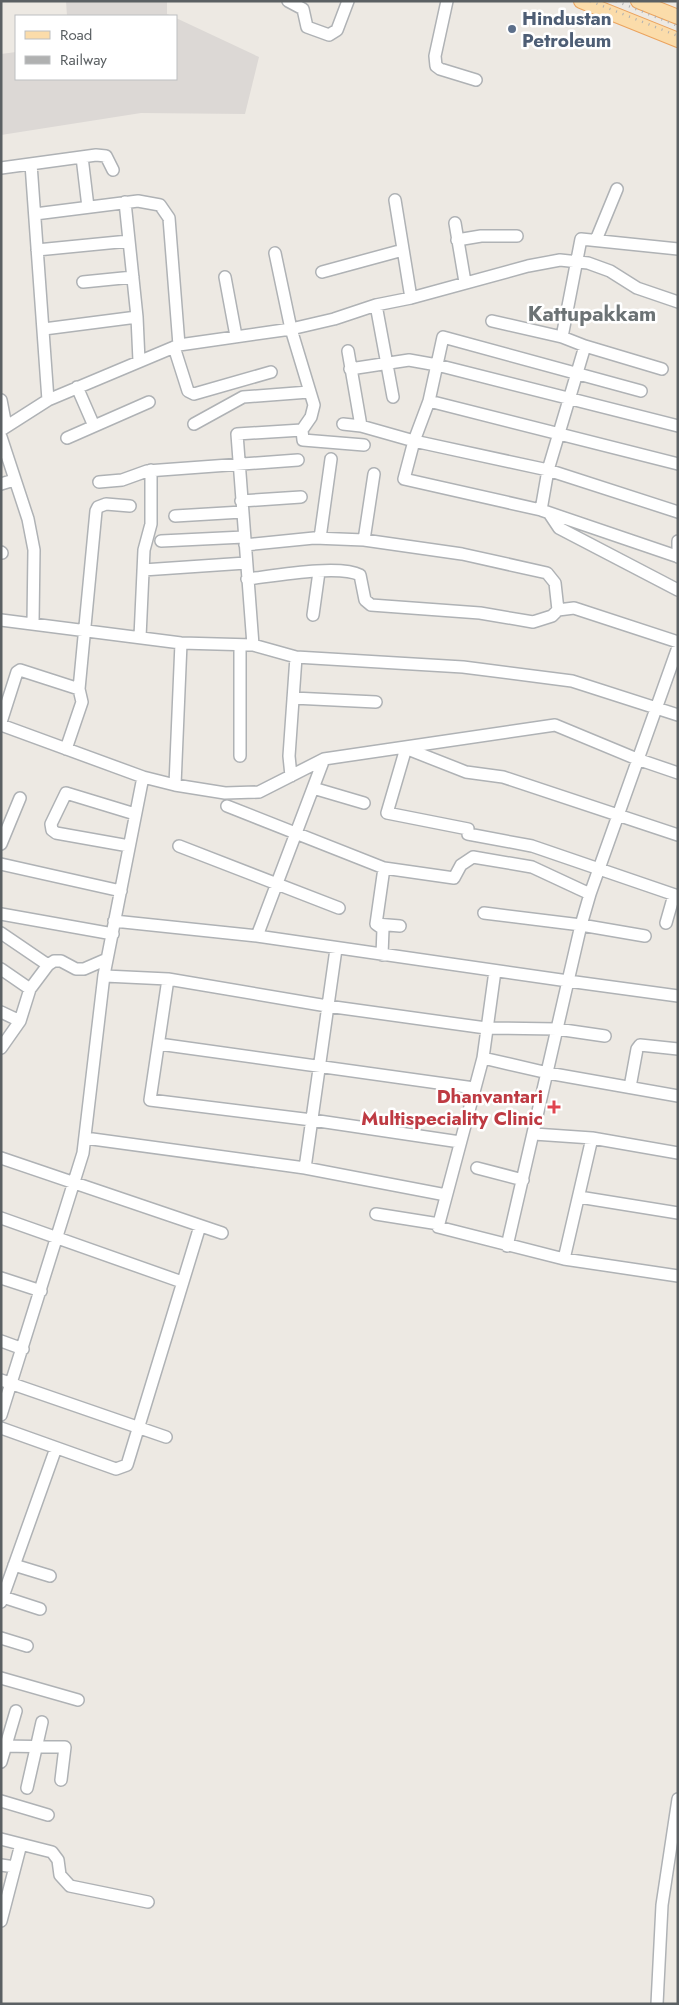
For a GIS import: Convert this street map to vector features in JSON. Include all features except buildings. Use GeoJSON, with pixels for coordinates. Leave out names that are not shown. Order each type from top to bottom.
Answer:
{"type":"FeatureCollection","features":[{"type":"Feature","properties":{"kind":"main road"},"geometry":{"type":"LineString","coordinates":[[581,1],[678,40]]}},
{"type":"Feature","properties":{"kind":"main road"},"geometry":{"type":"LineString","coordinates":[[638,1],[678,17]]}},
{"type":"Feature","properties":{"kind":"street"},"geometry":{"type":"LineString","coordinates":[[288,1],[301,4],[307,27],[329,35],[337,30],[348,1]]}},
{"type":"Feature","properties":{"kind":"street"},"geometry":{"type":"LineString","coordinates":[[447,1],[434,56],[436,66],[440,69],[476,80]]}},
{"type":"Feature","properties":{"kind":"street"},"geometry":{"type":"LineString","coordinates":[[1,168],[96,155],[106,156],[113,170]]}},
{"type":"Feature","properties":{"kind":"street"},"geometry":{"type":"LineString","coordinates":[[82,156],[88,207]]}},
{"type":"Feature","properties":{"kind":"street"},"geometry":{"type":"LineString","coordinates":[[30,164],[48,400]]}},
{"type":"Feature","properties":{"kind":"street"},"geometry":{"type":"LineString","coordinates":[[596,240],[617,189]]}},
{"type":"Feature","properties":{"kind":"street"},"geometry":{"type":"LineString","coordinates":[[395,200],[411,298]]}},
{"type":"Feature","properties":{"kind":"street"},"geometry":{"type":"LineString","coordinates":[[35,214],[138,201],[160,205],[169,218],[177,346],[188,391],[194,394],[271,372]]}},
{"type":"Feature","properties":{"kind":"street"},"geometry":{"type":"LineString","coordinates":[[125,202],[137,317],[139,361]]}},
{"type":"Feature","properties":{"kind":"street"},"geometry":{"type":"LineString","coordinates":[[455,223],[464,282]]}},
{"type":"Feature","properties":{"kind":"street"},"geometry":{"type":"LineString","coordinates":[[457,240],[481,236],[518,236]]}},
{"type":"Feature","properties":{"kind":"street"},"geometry":{"type":"LineString","coordinates":[[562,337],[581,238],[678,249]]}},
{"type":"Feature","properties":{"kind":"street"},"geometry":{"type":"LineString","coordinates":[[37,250],[130,241]]}},
{"type":"Feature","properties":{"kind":"street"},"geometry":{"type":"LineString","coordinates":[[322,272],[403,250]]}},
{"type":"Feature","properties":{"kind":"street"},"geometry":{"type":"LineString","coordinates":[[275,253],[291,329],[314,405],[313,412],[302,430],[303,440],[364,445]]}},
{"type":"Feature","properties":{"kind":"street"},"geometry":{"type":"LineString","coordinates":[[3,431],[48,400],[177,346],[291,329],[334,319],[376,304],[411,298],[528,266],[560,260],[577,261],[610,271],[637,288],[678,302]]}},
{"type":"Feature","properties":{"kind":"street"},"geometry":{"type":"LineString","coordinates":[[83,282],[133,277]]}},
{"type":"Feature","properties":{"kind":"street"},"geometry":{"type":"LineString","coordinates":[[225,277],[236,336]]}},
{"type":"Feature","properties":{"kind":"street"},"geometry":{"type":"LineString","coordinates":[[376,304],[393,397]]}},
{"type":"Feature","properties":{"kind":"street"},"geometry":{"type":"LineString","coordinates":[[44,329],[137,317]]}},
{"type":"Feature","properties":{"kind":"street"},"geometry":{"type":"LineString","coordinates":[[492,321],[562,337],[585,346],[662,369]]}},
{"type":"Feature","properties":{"kind":"street"},"geometry":{"type":"LineString","coordinates":[[641,391],[443,337],[429,401],[414,441],[404,479],[545,512],[677,557],[678,541]]}},
{"type":"Feature","properties":{"kind":"street"},"geometry":{"type":"LineString","coordinates":[[585,346],[548,470],[545,512],[559,528],[678,590]]}},
{"type":"Feature","properties":{"kind":"street"},"geometry":{"type":"LineString","coordinates":[[348,351],[361,426]]}},
{"type":"Feature","properties":{"kind":"street"},"geometry":{"type":"LineString","coordinates":[[350,370],[410,360],[437,364],[569,400],[678,426]]}},
{"type":"Feature","properties":{"kind":"street"},"geometry":{"type":"LineString","coordinates":[[77,387],[94,426]]}},
{"type":"Feature","properties":{"kind":"street"},"geometry":{"type":"LineString","coordinates":[[194,424],[243,397],[309,392]]}},
{"type":"Feature","properties":{"kind":"street"},"geometry":{"type":"LineString","coordinates":[[1,400],[3,431],[14,480],[28,519],[34,550],[33,623]]}},
{"type":"Feature","properties":{"kind":"street"},"geometry":{"type":"LineString","coordinates":[[429,401],[559,436],[678,464]]}},
{"type":"Feature","properties":{"kind":"street"},"geometry":{"type":"LineString","coordinates":[[67,438],[149,402]]}},
{"type":"Feature","properties":{"kind":"street"},"geometry":{"type":"LineString","coordinates":[[343,424],[361,426],[414,441],[548,470],[678,512]]}},
{"type":"Feature","properties":{"kind":"street"},"geometry":{"type":"LineString","coordinates":[[253,645],[237,434],[302,430]]}},
{"type":"Feature","properties":{"kind":"street"},"geometry":{"type":"LineString","coordinates":[[320,538],[331,459]]}},
{"type":"Feature","properties":{"kind":"street"},"geometry":{"type":"LineString","coordinates":[[100,482],[122,480],[151,470],[298,460]]}},
{"type":"Feature","properties":{"kind":"street"},"geometry":{"type":"LineString","coordinates":[[140,637],[144,550],[151,524],[151,470]]}},
{"type":"Feature","properties":{"kind":"street"},"geometry":{"type":"LineString","coordinates":[[364,540],[374,474]]}},
{"type":"Feature","properties":{"kind":"street"},"geometry":{"type":"LineString","coordinates":[[1,484],[14,480]]}},
{"type":"Feature","properties":{"kind":"street"},"geometry":{"type":"LineString","coordinates":[[175,516],[300,497]]}},
{"type":"Feature","properties":{"kind":"street"},"geometry":{"type":"LineString","coordinates":[[66,748],[82,702],[78,689],[96,511],[98,507],[106,504],[130,506]]}},
{"type":"Feature","properties":{"kind":"street"},"geometry":{"type":"LineString","coordinates":[[161,541],[244,541],[320,538],[364,540],[462,554],[547,573],[555,583],[558,610]]}},
{"type":"Feature","properties":{"kind":"street"},"geometry":{"type":"LineString","coordinates":[[143,570],[246,563]]}},
{"type":"Feature","properties":{"kind":"street"},"geometry":{"type":"LineString","coordinates":[[247,579],[349,571],[360,575],[365,600],[371,605],[480,613],[533,622],[552,616],[558,610],[574,608],[678,642]]}},
{"type":"Feature","properties":{"kind":"street"},"geometry":{"type":"LineString","coordinates":[[313,615],[319,572]]}},
{"type":"Feature","properties":{"kind":"street"},"geometry":{"type":"LineString","coordinates":[[2,621],[33,623],[181,643],[253,645],[296,657],[463,667],[572,681],[678,714]]}},
{"type":"Feature","properties":{"kind":"street"},"geometry":{"type":"LineString","coordinates":[[175,785],[181,643]]}},
{"type":"Feature","properties":{"kind":"street"},"geometry":{"type":"LineString","coordinates":[[240,645],[240,756]]}},
{"type":"Feature","properties":{"kind":"street"},"geometry":{"type":"LineString","coordinates":[[507,1246],[581,925],[636,759],[678,647]]}},
{"type":"Feature","properties":{"kind":"street"},"geometry":{"type":"LineString","coordinates":[[291,776],[289,756],[296,657]]}},
{"type":"Feature","properties":{"kind":"street"},"geometry":{"type":"LineString","coordinates":[[78,689],[20,670],[17,672],[1,723],[143,777],[175,785],[225,793],[259,792],[324,759],[555,725],[636,759],[678,773]]}},
{"type":"Feature","properties":{"kind":"street"},"geometry":{"type":"LineString","coordinates":[[293,698],[376,702]]}},
{"type":"Feature","properties":{"kind":"street"},"geometry":{"type":"LineString","coordinates":[[405,748],[466,772],[503,777],[678,835]]}},
{"type":"Feature","properties":{"kind":"street"},"geometry":{"type":"LineString","coordinates":[[405,748],[387,813],[468,829],[468,834],[532,846],[676,896],[666,923]]}},
{"type":"Feature","properties":{"kind":"street"},"geometry":{"type":"LineString","coordinates":[[257,936],[324,759]]}},
{"type":"Feature","properties":{"kind":"street"},"geometry":{"type":"LineString","coordinates":[[1,1415],[6,1382],[23,1349],[83,1153],[107,959],[143,777]]}},
{"type":"Feature","properties":{"kind":"street"},"geometry":{"type":"LineString","coordinates":[[313,788],[364,803]]}},
{"type":"Feature","properties":{"kind":"street"},"geometry":{"type":"LineString","coordinates":[[129,846],[56,833],[51,824],[63,794],[66,793],[136,814]]}},
{"type":"Feature","properties":{"kind":"street"},"geometry":{"type":"LineString","coordinates":[[1,844],[20,798]]}},
{"type":"Feature","properties":{"kind":"street"},"geometry":{"type":"LineString","coordinates":[[228,806],[384,868],[454,878],[461,865],[473,857],[532,867],[590,894]]}},
{"type":"Feature","properties":{"kind":"street"},"geometry":{"type":"LineString","coordinates":[[179,846],[339,908]]}},
{"type":"Feature","properties":{"kind":"street"},"geometry":{"type":"LineString","coordinates":[[1,864],[120,891]]}},
{"type":"Feature","properties":{"kind":"street"},"geometry":{"type":"LineString","coordinates":[[376,924],[384,868]]}},
{"type":"Feature","properties":{"kind":"street"},"geometry":{"type":"LineString","coordinates":[[484,913],[581,925],[646,936]]}},
{"type":"Feature","properties":{"kind":"street"},"geometry":{"type":"LineString","coordinates":[[1,914],[113,934]]}},
{"type":"Feature","properties":{"kind":"street"},"geometry":{"type":"LineString","coordinates":[[114,921],[257,936],[336,949],[678,996]]}},
{"type":"Feature","properties":{"kind":"street"},"geometry":{"type":"LineString","coordinates":[[376,924],[400,926]]}},
{"type":"Feature","properties":{"kind":"street"},"geometry":{"type":"LineString","coordinates":[[376,924],[383,929],[382,954]]}},
{"type":"Feature","properties":{"kind":"street"},"geometry":{"type":"LineString","coordinates":[[1,933],[48,965]]}},
{"type":"Feature","properties":{"kind":"street"},"geometry":{"type":"LineString","coordinates":[[305,1168],[336,949]]}},
{"type":"Feature","properties":{"kind":"street"},"geometry":{"type":"LineString","coordinates":[[1,1048],[20,1021],[30,989],[48,965],[54,961],[61,961],[76,969],[84,969],[107,959]]}},
{"type":"Feature","properties":{"kind":"street"},"geometry":{"type":"LineString","coordinates":[[1,970],[30,989]]}},
{"type":"Feature","properties":{"kind":"street"},"geometry":{"type":"LineString","coordinates":[[496,971],[483,1058],[438,1227],[564,1259],[678,1276]]}},
{"type":"Feature","properties":{"kind":"street"},"geometry":{"type":"LineString","coordinates":[[105,976],[168,979],[328,1006],[486,1028],[557,1028],[605,1036]]}},
{"type":"Feature","properties":{"kind":"street"},"geometry":{"type":"LineString","coordinates":[[168,979],[150,1100],[312,1120],[460,1142]]}},
{"type":"Feature","properties":{"kind":"street"},"geometry":{"type":"LineString","coordinates":[[1,1012],[20,1021]]}},
{"type":"Feature","properties":{"kind":"street"},"geometry":{"type":"LineString","coordinates":[[159,1044],[474,1088]]}},
{"type":"Feature","properties":{"kind":"street"},"geometry":{"type":"LineString","coordinates":[[630,1087],[637,1049],[640,1045],[678,1049]]}},
{"type":"Feature","properties":{"kind":"street"},"geometry":{"type":"LineString","coordinates":[[483,1058],[548,1073],[678,1096]]}},
{"type":"Feature","properties":{"kind":"street"},"geometry":{"type":"LineString","coordinates":[[534,1134],[592,1138],[678,1154]]}},
{"type":"Feature","properties":{"kind":"street"},"geometry":{"type":"LineString","coordinates":[[85,1138],[305,1168],[446,1195]]}},
{"type":"Feature","properties":{"kind":"street"},"geometry":{"type":"LineString","coordinates":[[564,1259],[592,1138]]}},
{"type":"Feature","properties":{"kind":"street"},"geometry":{"type":"LineString","coordinates":[[1,1158],[222,1233]]}},
{"type":"Feature","properties":{"kind":"street"},"geometry":{"type":"LineString","coordinates":[[477,1168],[523,1180]]}},
{"type":"Feature","properties":{"kind":"street"},"geometry":{"type":"LineString","coordinates":[[579,1197],[678,1214]]}},
{"type":"Feature","properties":{"kind":"street"},"geometry":{"type":"LineString","coordinates":[[376,1214],[439,1224]]}},
{"type":"Feature","properties":{"kind":"street"},"geometry":{"type":"LineString","coordinates":[[1,1218],[182,1282]]}},
{"type":"Feature","properties":{"kind":"street"},"geometry":{"type":"LineString","coordinates":[[1,1428],[116,1469],[123,1469],[127,1466],[200,1226]]}},
{"type":"Feature","properties":{"kind":"street"},"geometry":{"type":"LineString","coordinates":[[1,1278],[40,1291]]}},
{"type":"Feature","properties":{"kind":"street"},"geometry":{"type":"LineString","coordinates":[[1,1341],[23,1349]]}},
{"type":"Feature","properties":{"kind":"street"},"geometry":{"type":"LineString","coordinates":[[6,1382],[166,1437]]}},
{"type":"Feature","properties":{"kind":"street"},"geometry":{"type":"LineString","coordinates":[[40,1609],[2,1599],[56,1448]]}},
{"type":"Feature","properties":{"kind":"street"},"geometry":{"type":"LineString","coordinates":[[14,1565],[50,1576]]}},
{"type":"Feature","properties":{"kind":"street"},"geometry":{"type":"LineString","coordinates":[[1,1638],[27,1646]]}},
{"type":"Feature","properties":{"kind":"street"},"geometry":{"type":"LineString","coordinates":[[1,1678],[78,1700]]}},
{"type":"Feature","properties":{"kind":"street"},"geometry":{"type":"LineString","coordinates":[[1,1762],[3,1746],[16,1711]]}},
{"type":"Feature","properties":{"kind":"street"},"geometry":{"type":"LineString","coordinates":[[27,1788],[42,1722]]}},
{"type":"Feature","properties":{"kind":"street"},"geometry":{"type":"LineString","coordinates":[[3,1746],[65,1747],[61,1780]]}},
{"type":"Feature","properties":{"kind":"street"},"geometry":{"type":"LineString","coordinates":[[657,2004],[662,1905],[678,1800]]}},
{"type":"Feature","properties":{"kind":"street"},"geometry":{"type":"LineString","coordinates":[[1,1801],[48,1814]]}},
{"type":"Feature","properties":{"kind":"street"},"geometry":{"type":"LineString","coordinates":[[1,1839],[52,1852],[58,1860],[60,1875],[70,1886],[148,1902]]}},
{"type":"Feature","properties":{"kind":"street"},"geometry":{"type":"LineString","coordinates":[[1,1921],[21,1844]]}},
{"type":"Feature","properties":{"kind":"street"},"geometry":{"type":"LineString","coordinates":[[1,1865],[15,1867]]}},
{"type":"Feature","properties":{"kind":"shaded area"},"geometry":{"type":"Polygon","coordinates":[[[66,1],[167,1],[167,14],[170,15],[67,15],[66,1]]]}},
{"type":"Feature","properties":{"kind":"shaded area"},"geometry":{"type":"Polygon","coordinates":[[[178,19],[259,57],[245,114],[141,113],[1,135],[1,54],[15,52],[15,80],[178,80],[178,19]]]}},
{"type":"Feature","properties":{"kind":"railway"},"geometry":{"type":"LineString","coordinates":[[590,1],[678,36]]}},
{"type":"Feature","properties":{"kind":"railway"},"geometry":{"type":"LineString","coordinates":[[616,1],[678,26]]}},
{"type":"Feature","properties":{"kind":"place","name":"Hindustan Petroleum"},"geometry":{"type":"Point","coordinates":[512,29]}},
{"type":"Feature","properties":{"kind":"place","name":"Dhanvantari Multispeciality Clinic"},"geometry":{"type":"Point","coordinates":[554,1107]}},
{"type":"Feature","properties":{"kind":"district","name":"Kattupakkam"},"geometry":{"type":"Point","coordinates":[592,314]}}]}
